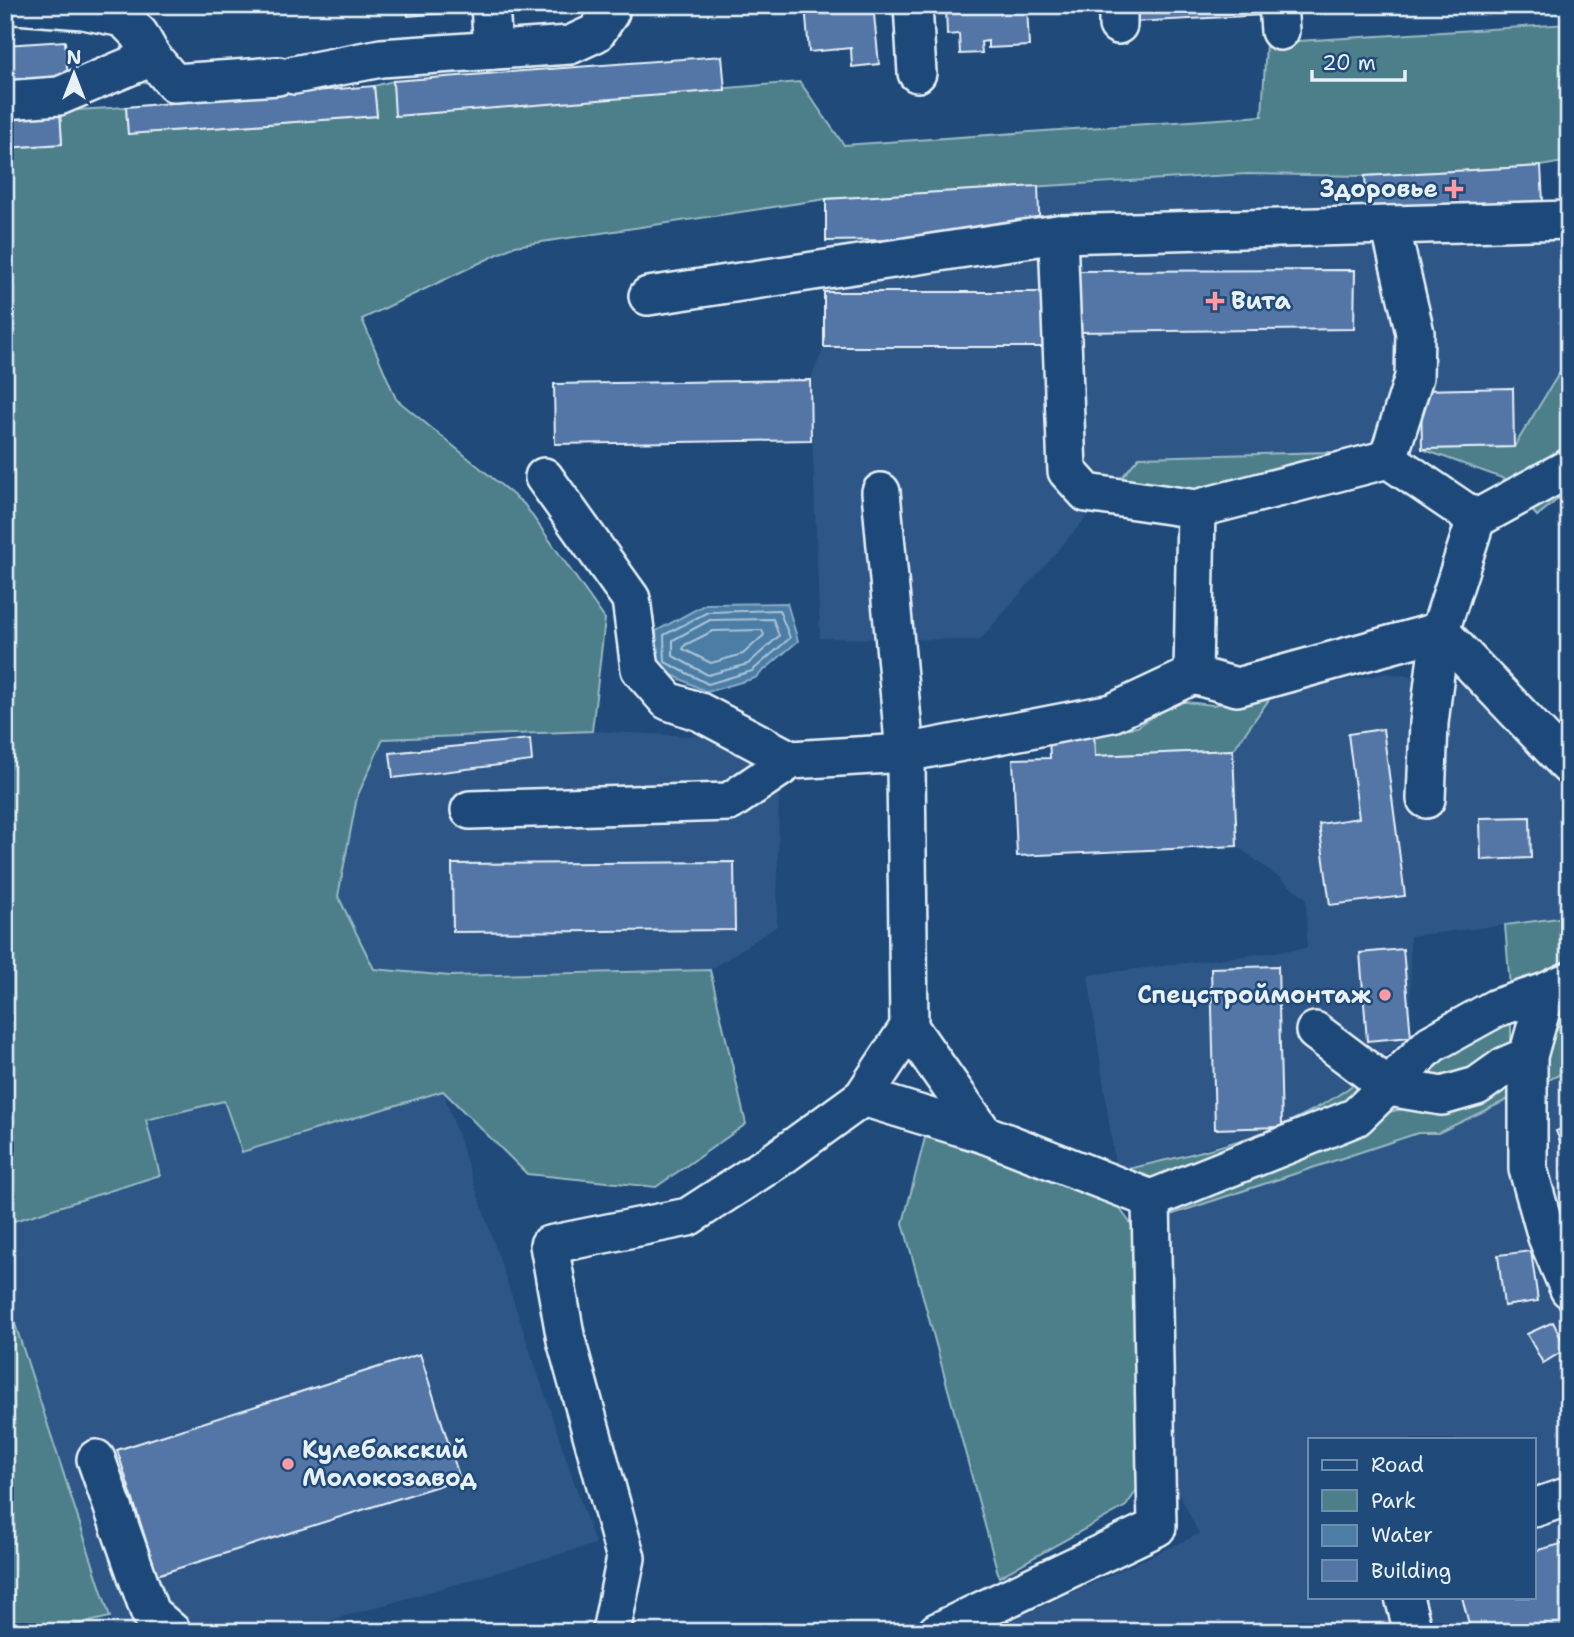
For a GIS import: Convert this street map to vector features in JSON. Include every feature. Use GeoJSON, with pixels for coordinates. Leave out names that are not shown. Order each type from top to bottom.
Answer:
{"type":"FeatureCollection","features":[{"type":"Feature","properties":{"kind":"lane"},"geometry":{"type":"LineString","coordinates":[[15,5],[83,10],[123,18],[139,34],[152,57],[174,83],[286,75],[380,58],[570,45],[596,33],[610,12],[609,5]]}},
{"type":"Feature","properties":{"kind":"lane"},"geometry":{"type":"LineString","coordinates":[[490,5],[493,50]]}},
{"type":"Feature","properties":{"kind":"lane"},"geometry":{"type":"LineString","coordinates":[[913,5],[917,73]]}},
{"type":"Feature","properties":{"kind":"lane"},"geometry":{"type":"LineString","coordinates":[[5,100],[59,96],[152,57]]}},
{"type":"Feature","properties":{"kind":"lane"},"geometry":{"type":"LineString","coordinates":[[648,296],[1058,234],[1569,220]]}},
{"type":"Feature","properties":{"kind":"lane"},"geometry":{"type":"LineString","coordinates":[[1388,459],[1414,377],[1415,333],[1390,225]]}},
{"type":"Feature","properties":{"kind":"lane"},"geometry":{"type":"LineString","coordinates":[[1058,234],[1067,471],[1087,493],[1196,509],[1388,459],[1476,519]]}},
{"type":"Feature","properties":{"kind":"lane"},"geometry":{"type":"LineString","coordinates":[[1426,799],[1429,723],[1440,631],[1476,519],[1569,468]]}},
{"type":"Feature","properties":{"kind":"lane"},"geometry":{"type":"LineString","coordinates":[[544,477],[631,599],[640,668],[668,701],[701,712],[791,760]]}},
{"type":"Feature","properties":{"kind":"lane"},"geometry":{"type":"LineString","coordinates":[[611,1632],[626,1558],[566,1340],[549,1245],[688,1217],[779,1158],[863,1097],[909,1027],[905,753],[881,492]]}},
{"type":"Feature","properties":{"kind":"lane"},"geometry":{"type":"LineString","coordinates":[[1193,675],[1196,509]]}},
{"type":"Feature","properties":{"kind":"lane"},"geometry":{"type":"LineString","coordinates":[[470,810],[729,802],[791,760],[905,753],[1112,713],[1193,675],[1237,687],[1440,631]]}},
{"type":"Feature","properties":{"kind":"lane"},"geometry":{"type":"LineString","coordinates":[[1440,631],[1569,766]]}},
{"type":"Feature","properties":{"kind":"lane"},"geometry":{"type":"LineString","coordinates":[[863,1097],[984,1134],[1151,1199],[1356,1117],[1390,1087],[1431,1044],[1496,1009],[1557,987]]}},
{"type":"Feature","properties":{"kind":"lane"},"geometry":{"type":"LineString","coordinates":[[1557,987],[1528,1056],[1528,1169],[1547,1237],[1567,1279]]}},
{"type":"Feature","properties":{"kind":"lane"},"geometry":{"type":"LineString","coordinates":[[909,1027],[984,1134]]}},
{"type":"Feature","properties":{"kind":"lane"},"geometry":{"type":"LineString","coordinates":[[1315,1031],[1390,1087],[1442,1096],[1477,1086],[1505,1066],[1528,1056]]}},
{"type":"Feature","properties":{"kind":"lane"},"geometry":{"type":"LineString","coordinates":[[937,1632],[1157,1527],[1151,1199]]}},
{"type":"Feature","properties":{"kind":"lane"},"geometry":{"type":"LineString","coordinates":[[96,1460],[150,1613],[172,1632]]}},
{"type":"Feature","properties":{"kind":"lane"},"geometry":{"type":"LineString","coordinates":[[1536,1507],[1569,1496]]}},
{"type":"Feature","properties":{"kind":"lane"},"geometry":{"type":"LineString","coordinates":[[1404,1598],[1413,1632]]}},
{"type":"Feature","properties":{"kind":"shaded area"},"geometry":{"type":"Polygon","coordinates":[[[1541,166],[1543,202],[1568,259],[1569,357],[1514,447],[1139,457],[980,640],[820,638],[810,380],[824,347],[826,199],[1247,174],[1365,176],[1541,166]]]}},
{"type":"Feature","properties":{"kind":"shaded area"},"geometry":{"type":"Polygon","coordinates":[[[1386,673],[1462,684],[1569,786],[1566,918],[1410,936],[1411,1037],[1382,1057],[1358,1081],[1330,1103],[1282,1127],[1116,1172],[1088,975],[1307,948],[1306,898],[1237,846],[1017,856],[1013,759],[1050,758],[1049,735],[1094,732],[1095,755],[1273,694],[1386,673]]]}},
{"type":"Feature","properties":{"kind":"shaded area"},"geometry":{"type":"Polygon","coordinates":[[[592,731],[730,738],[770,761],[779,790],[777,926],[710,970],[450,976],[373,969],[338,896],[357,797],[383,739],[592,731]]]}},
{"type":"Feature","properties":{"kind":"shaded area"},"geometry":{"type":"Polygon","coordinates":[[[1569,1070],[1569,1632],[987,1632],[1199,1534],[1175,1485],[1164,1217],[1419,1133],[1438,1133],[1569,1070]]]}},
{"type":"Feature","properties":{"kind":"shaded area"},"geometry":{"type":"Polygon","coordinates":[[[443,1091],[595,1544],[290,1632],[115,1632],[5,1293],[5,1224],[160,1175],[146,1120],[225,1100],[243,1151],[443,1091]]]}},
{"type":"Feature","properties":{"kind":"green space"},"geometry":{"type":"Polygon","coordinates":[[[1569,24],[1569,161],[1541,166],[1365,176],[1247,174],[826,199],[515,246],[362,319],[396,399],[524,504],[605,619],[592,731],[383,739],[357,797],[338,896],[374,969],[450,976],[710,970],[746,1124],[656,1187],[527,1174],[443,1091],[242,1152],[224,1101],[146,1120],[160,1175],[5,1224],[5,148],[62,144],[60,111],[126,107],[128,134],[377,116],[374,86],[393,81],[396,116],[800,82],[844,145],[1262,116],[1266,43],[1569,24]]]}},
{"type":"Feature","properties":{"kind":"green space"},"geometry":{"type":"Polygon","coordinates":[[[1569,357],[1569,490],[1537,516],[1505,479],[1422,449],[1514,447],[1569,357]]]}},
{"type":"Feature","properties":{"kind":"green space"},"geometry":{"type":"Polygon","coordinates":[[[1373,451],[1231,490],[1179,492],[1118,482],[1139,457],[1373,451]]]}},
{"type":"Feature","properties":{"kind":"green space"},"geometry":{"type":"Polygon","coordinates":[[[1273,694],[1233,750],[1095,756],[1094,732],[1137,727],[1177,701],[1213,705],[1273,694]]]}},
{"type":"Feature","properties":{"kind":"green space"},"geometry":{"type":"Polygon","coordinates":[[[1569,825],[1569,961],[1510,987],[1505,925],[1566,917],[1569,825]]]}},
{"type":"Feature","properties":{"kind":"green space"},"geometry":{"type":"Polygon","coordinates":[[[1569,1009],[1569,1070],[1534,1087],[1542,1054],[1569,1009]]]}},
{"type":"Feature","properties":{"kind":"green space"},"geometry":{"type":"Polygon","coordinates":[[[1494,1021],[1511,1023],[1511,1052],[1463,1079],[1431,1080],[1433,1062],[1494,1021]]]}},
{"type":"Feature","properties":{"kind":"green space"},"geometry":{"type":"Polygon","coordinates":[[[1513,1072],[1513,1097],[1438,1133],[1418,1133],[1164,1217],[1198,1189],[1384,1113],[1422,1105],[1513,1072]]]}},
{"type":"Feature","properties":{"kind":"green space"},"geometry":{"type":"Polygon","coordinates":[[[1358,1081],[1364,1084],[1336,1112],[1148,1182],[1116,1172],[1212,1148],[1273,1128],[1331,1100],[1358,1081]]]}},
{"type":"Feature","properties":{"kind":"green space"},"geometry":{"type":"Polygon","coordinates":[[[926,1134],[984,1148],[1114,1201],[1134,1228],[1143,1481],[1126,1506],[999,1577],[903,1223],[926,1134]]]}},
{"type":"Feature","properties":{"kind":"green space"},"geometry":{"type":"Polygon","coordinates":[[[5,1293],[110,1617],[46,1632],[5,1632],[5,1293]]]}},
{"type":"Feature","properties":{"kind":"water"},"geometry":{"type":"Polygon","coordinates":[[[787,603],[798,641],[755,678],[707,692],[658,668],[656,631],[706,604],[787,603]]]}},
{"type":"Feature","properties":{"kind":"building"},"geometry":{"type":"Polygon","coordinates":[[[407,5],[470,5],[470,11],[408,16],[407,5]]]}},
{"type":"Feature","properties":{"kind":"building"},"geometry":{"type":"Polygon","coordinates":[[[515,5],[570,5],[516,10],[515,5]]]}},
{"type":"Feature","properties":{"kind":"building"},"geometry":{"type":"Polygon","coordinates":[[[805,5],[873,5],[879,64],[852,67],[851,48],[809,52],[805,5]]]}},
{"type":"Feature","properties":{"kind":"building"},"geometry":{"type":"Polygon","coordinates":[[[946,5],[1027,5],[1029,46],[988,48],[988,41],[981,42],[982,53],[960,54],[959,34],[947,35],[946,5]]]}},
{"type":"Feature","properties":{"kind":"building"},"geometry":{"type":"Polygon","coordinates":[[[1133,5],[1263,5],[1264,15],[1134,22],[1133,5]]]}},
{"type":"Feature","properties":{"kind":"building"},"geometry":{"type":"Polygon","coordinates":[[[65,41],[68,80],[5,84],[5,45],[65,41]]]}},
{"type":"Feature","properties":{"kind":"building"},"geometry":{"type":"Polygon","coordinates":[[[722,56],[725,90],[395,116],[393,81],[722,56]]]}},
{"type":"Feature","properties":{"kind":"building"},"geometry":{"type":"Polygon","coordinates":[[[374,86],[377,116],[128,134],[126,107],[374,86]]]}},
{"type":"Feature","properties":{"kind":"building"},"geometry":{"type":"Polygon","coordinates":[[[60,111],[62,144],[5,148],[5,114],[60,111]]]}},
{"type":"Feature","properties":{"kind":"building"},"geometry":{"type":"Polygon","coordinates":[[[1541,166],[1543,202],[1367,211],[1365,176],[1541,166]]]}},
{"type":"Feature","properties":{"kind":"building"},"geometry":{"type":"Polygon","coordinates":[[[1038,186],[1040,238],[826,241],[826,199],[1038,186]]]}},
{"type":"Feature","properties":{"kind":"building"},"geometry":{"type":"Polygon","coordinates":[[[1355,270],[1354,329],[1077,332],[1077,271],[1355,270]]]}},
{"type":"Feature","properties":{"kind":"building"},"geometry":{"type":"Polygon","coordinates":[[[824,292],[1047,292],[1047,347],[824,347],[824,292]]]}},
{"type":"Feature","properties":{"kind":"building"},"geometry":{"type":"Polygon","coordinates":[[[810,380],[811,440],[555,444],[554,384],[810,380]]]}},
{"type":"Feature","properties":{"kind":"building"},"geometry":{"type":"Polygon","coordinates":[[[1513,388],[1514,447],[1422,449],[1421,390],[1513,388]]]}},
{"type":"Feature","properties":{"kind":"building"},"geometry":{"type":"Polygon","coordinates":[[[1383,729],[1405,896],[1330,905],[1319,824],[1359,818],[1348,734],[1383,729]]]}},
{"type":"Feature","properties":{"kind":"building"},"geometry":{"type":"Polygon","coordinates":[[[1094,732],[1095,756],[1233,750],[1237,846],[1017,856],[1013,759],[1050,758],[1049,735],[1094,732]]]}},
{"type":"Feature","properties":{"kind":"building"},"geometry":{"type":"Polygon","coordinates":[[[530,739],[532,761],[393,778],[390,753],[530,739]]]}},
{"type":"Feature","properties":{"kind":"building"},"geometry":{"type":"Polygon","coordinates":[[[1530,817],[1531,858],[1481,860],[1480,818],[1530,817]]]}},
{"type":"Feature","properties":{"kind":"building"},"geometry":{"type":"Polygon","coordinates":[[[734,862],[735,930],[453,932],[452,864],[734,862]]]}},
{"type":"Feature","properties":{"kind":"building","name":"Спецстроймонтаж"},"geometry":{"type":"Polygon","coordinates":[[[1403,949],[1411,1037],[1367,1041],[1360,953],[1403,949]]]}},
{"type":"Feature","properties":{"kind":"building"},"geometry":{"type":"Polygon","coordinates":[[[1278,966],[1282,1127],[1215,1129],[1211,968],[1278,966]]]}},
{"type":"Feature","properties":{"kind":"building"},"geometry":{"type":"Polygon","coordinates":[[[1569,1126],[1569,1163],[1556,1131],[1569,1126]]]}},
{"type":"Feature","properties":{"kind":"building"},"geometry":{"type":"Polygon","coordinates":[[[1531,1251],[1538,1301],[1504,1306],[1498,1255],[1531,1251]]]}},
{"type":"Feature","properties":{"kind":"building"},"geometry":{"type":"Polygon","coordinates":[[[1553,1322],[1566,1349],[1543,1363],[1527,1334],[1553,1322]]]}},
{"type":"Feature","properties":{"kind":"building","name":"Кулебакский Молокозавод"},"geometry":{"type":"Polygon","coordinates":[[[420,1354],[460,1479],[157,1575],[117,1450],[420,1354]]]}},
{"type":"Feature","properties":{"kind":"building"},"geometry":{"type":"Polygon","coordinates":[[[1569,1542],[1569,1632],[1471,1632],[1462,1598],[1536,1598],[1536,1550],[1569,1542]]]}},
{"type":"Feature","properties":{"kind":"place","name":"Здоровье"},"geometry":{"type":"Point","coordinates":[1454,189]}},
{"type":"Feature","properties":{"kind":"place","name":"Вита"},"geometry":{"type":"Point","coordinates":[1215,301]}},
{"type":"Feature","properties":{"kind":"place","name":"Спецстроймонтаж"},"geometry":{"type":"Point","coordinates":[1385,995]}},
{"type":"Feature","properties":{"kind":"place","name":"Кулебакский Молокозавод"},"geometry":{"type":"Point","coordinates":[288,1464]}}]}
